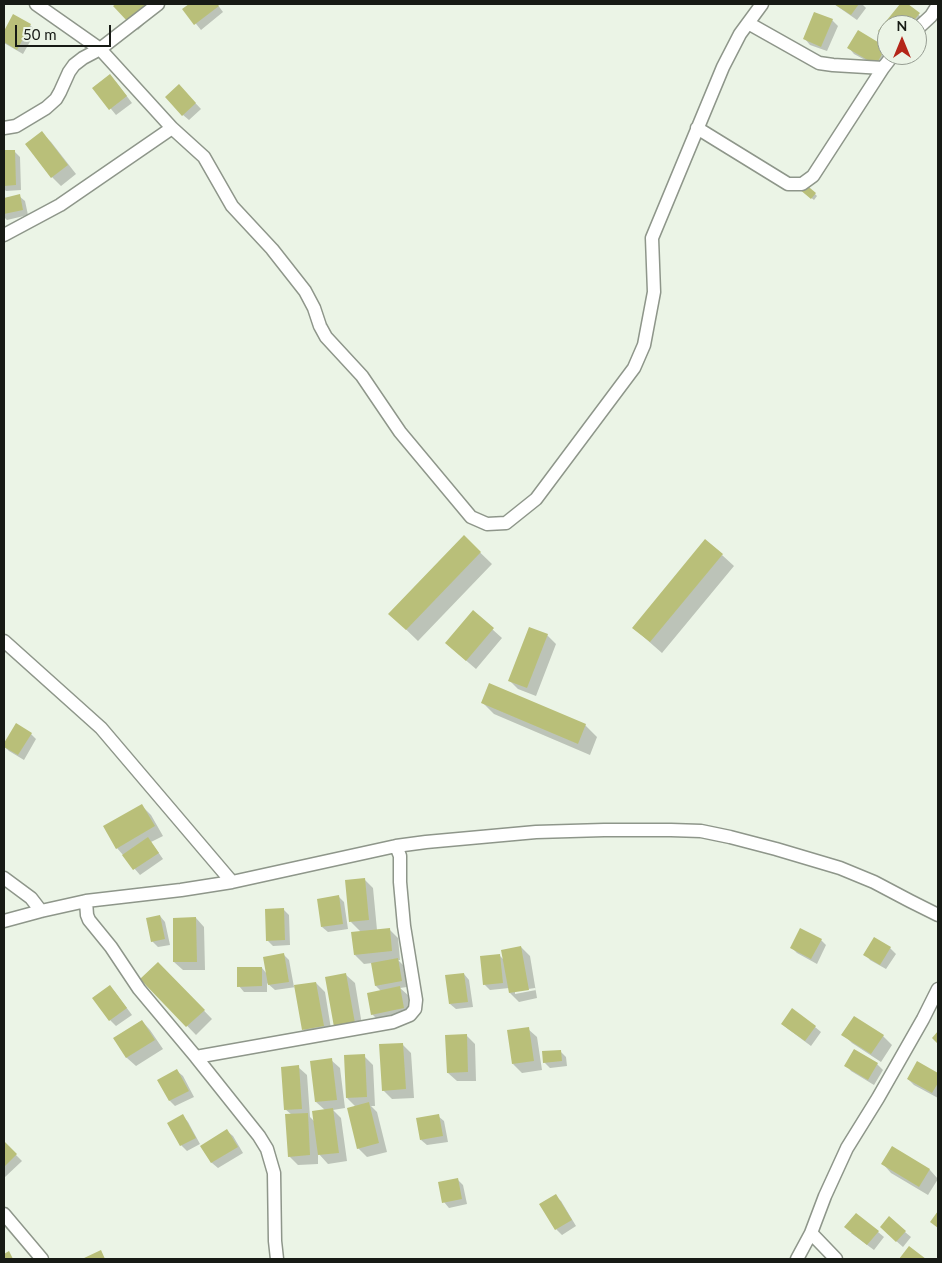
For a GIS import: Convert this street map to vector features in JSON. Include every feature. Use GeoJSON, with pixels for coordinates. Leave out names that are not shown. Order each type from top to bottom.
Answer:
{"type":"FeatureCollection","features":[{"type":"Feature","properties":{"kind":"street"},"geometry":{"type":"LineString","coordinates":[[36,4],[100,49],[172,128],[204,157],[232,206],[272,249],[305,290],[326,337],[362,376],[400,432],[471,517],[487,524],[506,523],[536,499],[634,368],[644,345],[654,292],[652,238],[723,67],[740,34],[762,4]]}},
{"type":"Feature","properties":{"kind":"street"},"geometry":{"type":"LineString","coordinates":[[4,128],[16,126],[46,108],[56,99],[74,65],[100,49],[158,4]]}},
{"type":"Feature","properties":{"kind":"street"},"geometry":{"type":"LineString","coordinates":[[927,20],[938,5]]}},
{"type":"Feature","properties":{"kind":"street"},"geometry":{"type":"LineString","coordinates":[[748,23],[819,63],[883,68]]}},
{"type":"Feature","properties":{"kind":"street"},"geometry":{"type":"LineString","coordinates":[[697,128],[788,184],[802,184],[812,176],[885,65]]}},
{"type":"Feature","properties":{"kind":"street"},"geometry":{"type":"LineString","coordinates":[[4,235],[60,205],[172,128]]}},
{"type":"Feature","properties":{"kind":"street"},"geometry":{"type":"LineString","coordinates":[[4,641],[101,728],[232,882]]}},
{"type":"Feature","properties":{"kind":"street"},"geometry":{"type":"LineString","coordinates":[[4,921],[86,901],[232,882],[396,846],[536,832],[604,830],[701,831],[776,848],[840,868],[874,882],[910,902],[938,914]]}},
{"type":"Feature","properties":{"kind":"street"},"geometry":{"type":"LineString","coordinates":[[196,1057],[393,1022],[410,1015],[415,1009],[416,1000],[404,926],[400,856],[396,846]]}},
{"type":"Feature","properties":{"kind":"street"},"geometry":{"type":"LineString","coordinates":[[4,878],[32,898],[41,911]]}},
{"type":"Feature","properties":{"kind":"street"},"geometry":{"type":"LineString","coordinates":[[86,901],[89,920],[112,947],[138,988],[196,1057],[259,1136],[267,1149],[274,1174],[274,1232],[277,1259]]}},
{"type":"Feature","properties":{"kind":"street"},"geometry":{"type":"LineString","coordinates":[[798,1259],[812,1233],[825,1196],[847,1148],[878,1098],[938,989]]}},
{"type":"Feature","properties":{"kind":"street"},"geometry":{"type":"LineString","coordinates":[[4,1214],[42,1259]]}},
{"type":"Feature","properties":{"kind":"street"},"geometry":{"type":"LineString","coordinates":[[812,1233],[836,1259]]}},
{"type":"Feature","properties":{"kind":"building"},"geometry":{"type":"Polygon","coordinates":[[[116,4],[147,4],[128,22],[113,6],[116,4]]]}},
{"type":"Feature","properties":{"kind":"building"},"geometry":{"type":"Polygon","coordinates":[[[189,4],[217,4],[219,6],[194,25],[182,9],[189,4]]]}},
{"type":"Feature","properties":{"kind":"building"},"geometry":{"type":"Polygon","coordinates":[[[834,4],[859,4],[851,15],[834,4]]]}},
{"type":"Feature","properties":{"kind":"building"},"geometry":{"type":"Polygon","coordinates":[[[900,4],[908,4],[920,13],[918,15],[891,15],[900,4]]]}},
{"type":"Feature","properties":{"kind":"building"},"geometry":{"type":"Polygon","coordinates":[[[814,12],[833,19],[821,47],[803,39],[814,12]]]}},
{"type":"Feature","properties":{"kind":"building"},"geometry":{"type":"Polygon","coordinates":[[[13,14],[31,24],[17,50],[4,42],[4,31],[13,14]]]}},
{"type":"Feature","properties":{"kind":"building"},"geometry":{"type":"Polygon","coordinates":[[[858,30],[877,42],[877,63],[876,65],[847,48],[858,30]]]}},
{"type":"Feature","properties":{"kind":"building"},"geometry":{"type":"Polygon","coordinates":[[[110,74],[127,96],[109,110],[92,88],[110,74]]]}},
{"type":"Feature","properties":{"kind":"building"},"geometry":{"type":"Polygon","coordinates":[[[179,84],[196,103],[182,116],[165,97],[179,84]]]}},
{"type":"Feature","properties":{"kind":"building"},"geometry":{"type":"Polygon","coordinates":[[[42,131],[68,165],[51,178],[25,144],[42,131]]]}},
{"type":"Feature","properties":{"kind":"building"},"geometry":{"type":"Polygon","coordinates":[[[4,150],[15,150],[16,185],[4,186],[4,150]]]}},
{"type":"Feature","properties":{"kind":"building"},"geometry":{"type":"Polygon","coordinates":[[[804,183],[816,193],[811,199],[799,189],[804,183]]]}},
{"type":"Feature","properties":{"kind":"building"},"geometry":{"type":"Polygon","coordinates":[[[20,194],[23,210],[4,214],[4,198],[20,194]]]}},
{"type":"Feature","properties":{"kind":"building"},"geometry":{"type":"Polygon","coordinates":[[[464,535],[481,552],[406,630],[388,614],[464,535]]]}},
{"type":"Feature","properties":{"kind":"building"},"geometry":{"type":"Polygon","coordinates":[[[705,539],[723,554],[650,642],[632,628],[705,539]]]}},
{"type":"Feature","properties":{"kind":"building"},"geometry":{"type":"Polygon","coordinates":[[[473,610],[494,628],[466,661],[445,643],[473,610]]]}},
{"type":"Feature","properties":{"kind":"building"},"geometry":{"type":"Polygon","coordinates":[[[529,627],[548,634],[527,688],[508,681],[529,627]]]}},
{"type":"Feature","properties":{"kind":"building"},"geometry":{"type":"Polygon","coordinates":[[[489,683],[586,724],[578,744],[481,703],[489,683]]]}},
{"type":"Feature","properties":{"kind":"building"},"geometry":{"type":"Polygon","coordinates":[[[16,723],[32,733],[18,755],[4,747],[4,743],[16,723]]]}},
{"type":"Feature","properties":{"kind":"building"},"geometry":{"type":"Polygon","coordinates":[[[142,804],[155,826],[116,849],[103,826],[142,804]]]}},
{"type":"Feature","properties":{"kind":"building"},"geometry":{"type":"Polygon","coordinates":[[[148,837],[159,853],[133,870],[122,855],[148,837]]]}},
{"type":"Feature","properties":{"kind":"building"},"geometry":{"type":"Polygon","coordinates":[[[365,878],[369,920],[349,922],[345,880],[365,878]]]}},
{"type":"Feature","properties":{"kind":"building"},"geometry":{"type":"Polygon","coordinates":[[[339,895],[343,924],[321,927],[317,899],[339,895]]]}},
{"type":"Feature","properties":{"kind":"building"},"geometry":{"type":"Polygon","coordinates":[[[284,908],[285,940],[266,941],[265,909],[284,908]]]}},
{"type":"Feature","properties":{"kind":"building"},"geometry":{"type":"Polygon","coordinates":[[[160,915],[165,939],[151,942],[146,918],[160,915]]]}},
{"type":"Feature","properties":{"kind":"building"},"geometry":{"type":"Polygon","coordinates":[[[196,917],[197,962],[173,962],[173,918],[196,917]]]}},
{"type":"Feature","properties":{"kind":"building"},"geometry":{"type":"Polygon","coordinates":[[[390,928],[392,951],[354,955],[351,932],[390,928]]]}},
{"type":"Feature","properties":{"kind":"building"},"geometry":{"type":"Polygon","coordinates":[[[800,928],[822,939],[811,959],[790,948],[800,928]]]}},
{"type":"Feature","properties":{"kind":"building"},"geometry":{"type":"Polygon","coordinates":[[[874,937],[891,947],[880,965],[863,955],[874,937]]]}},
{"type":"Feature","properties":{"kind":"building"},"geometry":{"type":"Polygon","coordinates":[[[521,946],[529,990],[509,993],[501,950],[521,946]]]}},
{"type":"Feature","properties":{"kind":"building"},"geometry":{"type":"Polygon","coordinates":[[[284,953],[289,982],[268,985],[263,957],[284,953]]]}},
{"type":"Feature","properties":{"kind":"building"},"geometry":{"type":"Polygon","coordinates":[[[500,954],[503,983],[483,985],[480,956],[500,954]]]}},
{"type":"Feature","properties":{"kind":"building"},"geometry":{"type":"Polygon","coordinates":[[[398,958],[402,981],[375,986],[371,963],[398,958]]]}},
{"type":"Feature","properties":{"kind":"building"},"geometry":{"type":"Polygon","coordinates":[[[158,962],[205,1010],[186,1027],[140,979],[158,962]]]}},
{"type":"Feature","properties":{"kind":"building"},"geometry":{"type":"Polygon","coordinates":[[[237,967],[262,967],[262,986],[237,987],[237,967]]]}},
{"type":"Feature","properties":{"kind":"building"},"geometry":{"type":"Polygon","coordinates":[[[346,973],[355,1023],[334,1027],[325,977],[346,973]]]}},
{"type":"Feature","properties":{"kind":"building"},"geometry":{"type":"Polygon","coordinates":[[[464,973],[468,1002],[449,1004],[445,975],[464,973]]]}},
{"type":"Feature","properties":{"kind":"building"},"geometry":{"type":"Polygon","coordinates":[[[316,982],[324,1026],[302,1030],[294,985],[316,982]]]}},
{"type":"Feature","properties":{"kind":"building"},"geometry":{"type":"Polygon","coordinates":[[[110,985],[127,1008],[109,1021],[92,998],[110,985]]]}},
{"type":"Feature","properties":{"kind":"building"},"geometry":{"type":"Polygon","coordinates":[[[400,986],[404,1008],[371,1015],[367,993],[400,986]]]}},
{"type":"Feature","properties":{"kind":"building"},"geometry":{"type":"Polygon","coordinates":[[[792,1008],[816,1026],[805,1041],[781,1024],[792,1008]]]}},
{"type":"Feature","properties":{"kind":"building"},"geometry":{"type":"Polygon","coordinates":[[[854,1016],[884,1035],[871,1054],[841,1035],[854,1016]]]}},
{"type":"Feature","properties":{"kind":"building"},"geometry":{"type":"Polygon","coordinates":[[[142,1020],[155,1040],[126,1058],[113,1038],[142,1020]]]}},
{"type":"Feature","properties":{"kind":"building"},"geometry":{"type":"Polygon","coordinates":[[[529,1027],[534,1061],[512,1064],[507,1030],[529,1027]]]}},
{"type":"Feature","properties":{"kind":"building"},"geometry":{"type":"Polygon","coordinates":[[[938,1031],[938,1044],[932,1038],[938,1031]]]}},
{"type":"Feature","properties":{"kind":"building"},"geometry":{"type":"Polygon","coordinates":[[[467,1034],[468,1072],[447,1073],[445,1035],[467,1034]]]}},
{"type":"Feature","properties":{"kind":"building"},"geometry":{"type":"Polygon","coordinates":[[[403,1043],[406,1089],[382,1091],[379,1044],[403,1043]]]}},
{"type":"Feature","properties":{"kind":"building"},"geometry":{"type":"Polygon","coordinates":[[[854,1049],[878,1063],[868,1080],[844,1066],[854,1049]]]}},
{"type":"Feature","properties":{"kind":"building"},"geometry":{"type":"Polygon","coordinates":[[[561,1050],[562,1061],[543,1063],[542,1051],[561,1050]]]}},
{"type":"Feature","properties":{"kind":"building"},"geometry":{"type":"Polygon","coordinates":[[[365,1054],[367,1097],[346,1098],[344,1055],[365,1054]]]}},
{"type":"Feature","properties":{"kind":"building"},"geometry":{"type":"Polygon","coordinates":[[[332,1058],[337,1100],[315,1102],[310,1061],[332,1058]]]}},
{"type":"Feature","properties":{"kind":"building"},"geometry":{"type":"Polygon","coordinates":[[[917,1061],[938,1073],[938,1083],[932,1093],[907,1079],[917,1061]]]}},
{"type":"Feature","properties":{"kind":"building"},"geometry":{"type":"Polygon","coordinates":[[[299,1065],[302,1109],[284,1110],[281,1067],[299,1065]]]}},
{"type":"Feature","properties":{"kind":"building"},"geometry":{"type":"Polygon","coordinates":[[[177,1069],[189,1091],[169,1101],[157,1080],[177,1069]]]}},
{"type":"Feature","properties":{"kind":"building"},"geometry":{"type":"Polygon","coordinates":[[[369,1102],[379,1143],[357,1149],[347,1108],[369,1102]]]}},
{"type":"Feature","properties":{"kind":"building"},"geometry":{"type":"Polygon","coordinates":[[[333,1108],[339,1153],[318,1155],[312,1111],[333,1108]]]}},
{"type":"Feature","properties":{"kind":"building"},"geometry":{"type":"Polygon","coordinates":[[[308,1113],[310,1155],[288,1157],[285,1114],[308,1113]]]}},
{"type":"Feature","properties":{"kind":"building"},"geometry":{"type":"Polygon","coordinates":[[[183,1114],[196,1138],[180,1146],[167,1123],[183,1114]]]}},
{"type":"Feature","properties":{"kind":"building"},"geometry":{"type":"Polygon","coordinates":[[[439,1114],[443,1136],[420,1140],[416,1118],[439,1114]]]}},
{"type":"Feature","properties":{"kind":"building"},"geometry":{"type":"Polygon","coordinates":[[[227,1129],[238,1147],[211,1163],[200,1146],[227,1129]]]}},
{"type":"Feature","properties":{"kind":"building"},"geometry":{"type":"Polygon","coordinates":[[[4,1141],[17,1154],[4,1167],[4,1141]]]}},
{"type":"Feature","properties":{"kind":"building"},"geometry":{"type":"Polygon","coordinates":[[[892,1146],[930,1169],[919,1187],[881,1164],[892,1146]]]}},
{"type":"Feature","properties":{"kind":"building"},"geometry":{"type":"Polygon","coordinates":[[[458,1178],[462,1199],[442,1203],[438,1182],[458,1178]]]}},
{"type":"Feature","properties":{"kind":"building"},"geometry":{"type":"Polygon","coordinates":[[[556,1194],[572,1220],[555,1230],[539,1204],[556,1194]]]}},
{"type":"Feature","properties":{"kind":"building"},"geometry":{"type":"Polygon","coordinates":[[[938,1211],[938,1228],[930,1222],[938,1211]]]}},
{"type":"Feature","properties":{"kind":"building"},"geometry":{"type":"Polygon","coordinates":[[[856,1213],[879,1231],[867,1245],[844,1227],[856,1213]]]}},
{"type":"Feature","properties":{"kind":"building"},"geometry":{"type":"Polygon","coordinates":[[[889,1216],[906,1231],[896,1242],[880,1227],[889,1216]]]}},
{"type":"Feature","properties":{"kind":"building"},"geometry":{"type":"Polygon","coordinates":[[[909,1246],[926,1259],[899,1259],[909,1246]]]}},
{"type":"Feature","properties":{"kind":"building"},"geometry":{"type":"Polygon","coordinates":[[[101,1250],[105,1259],[82,1259],[101,1250]]]}},
{"type":"Feature","properties":{"kind":"building"},"geometry":{"type":"Polygon","coordinates":[[[9,1251],[13,1259],[4,1259],[4,1254],[9,1251]]]}}]}
